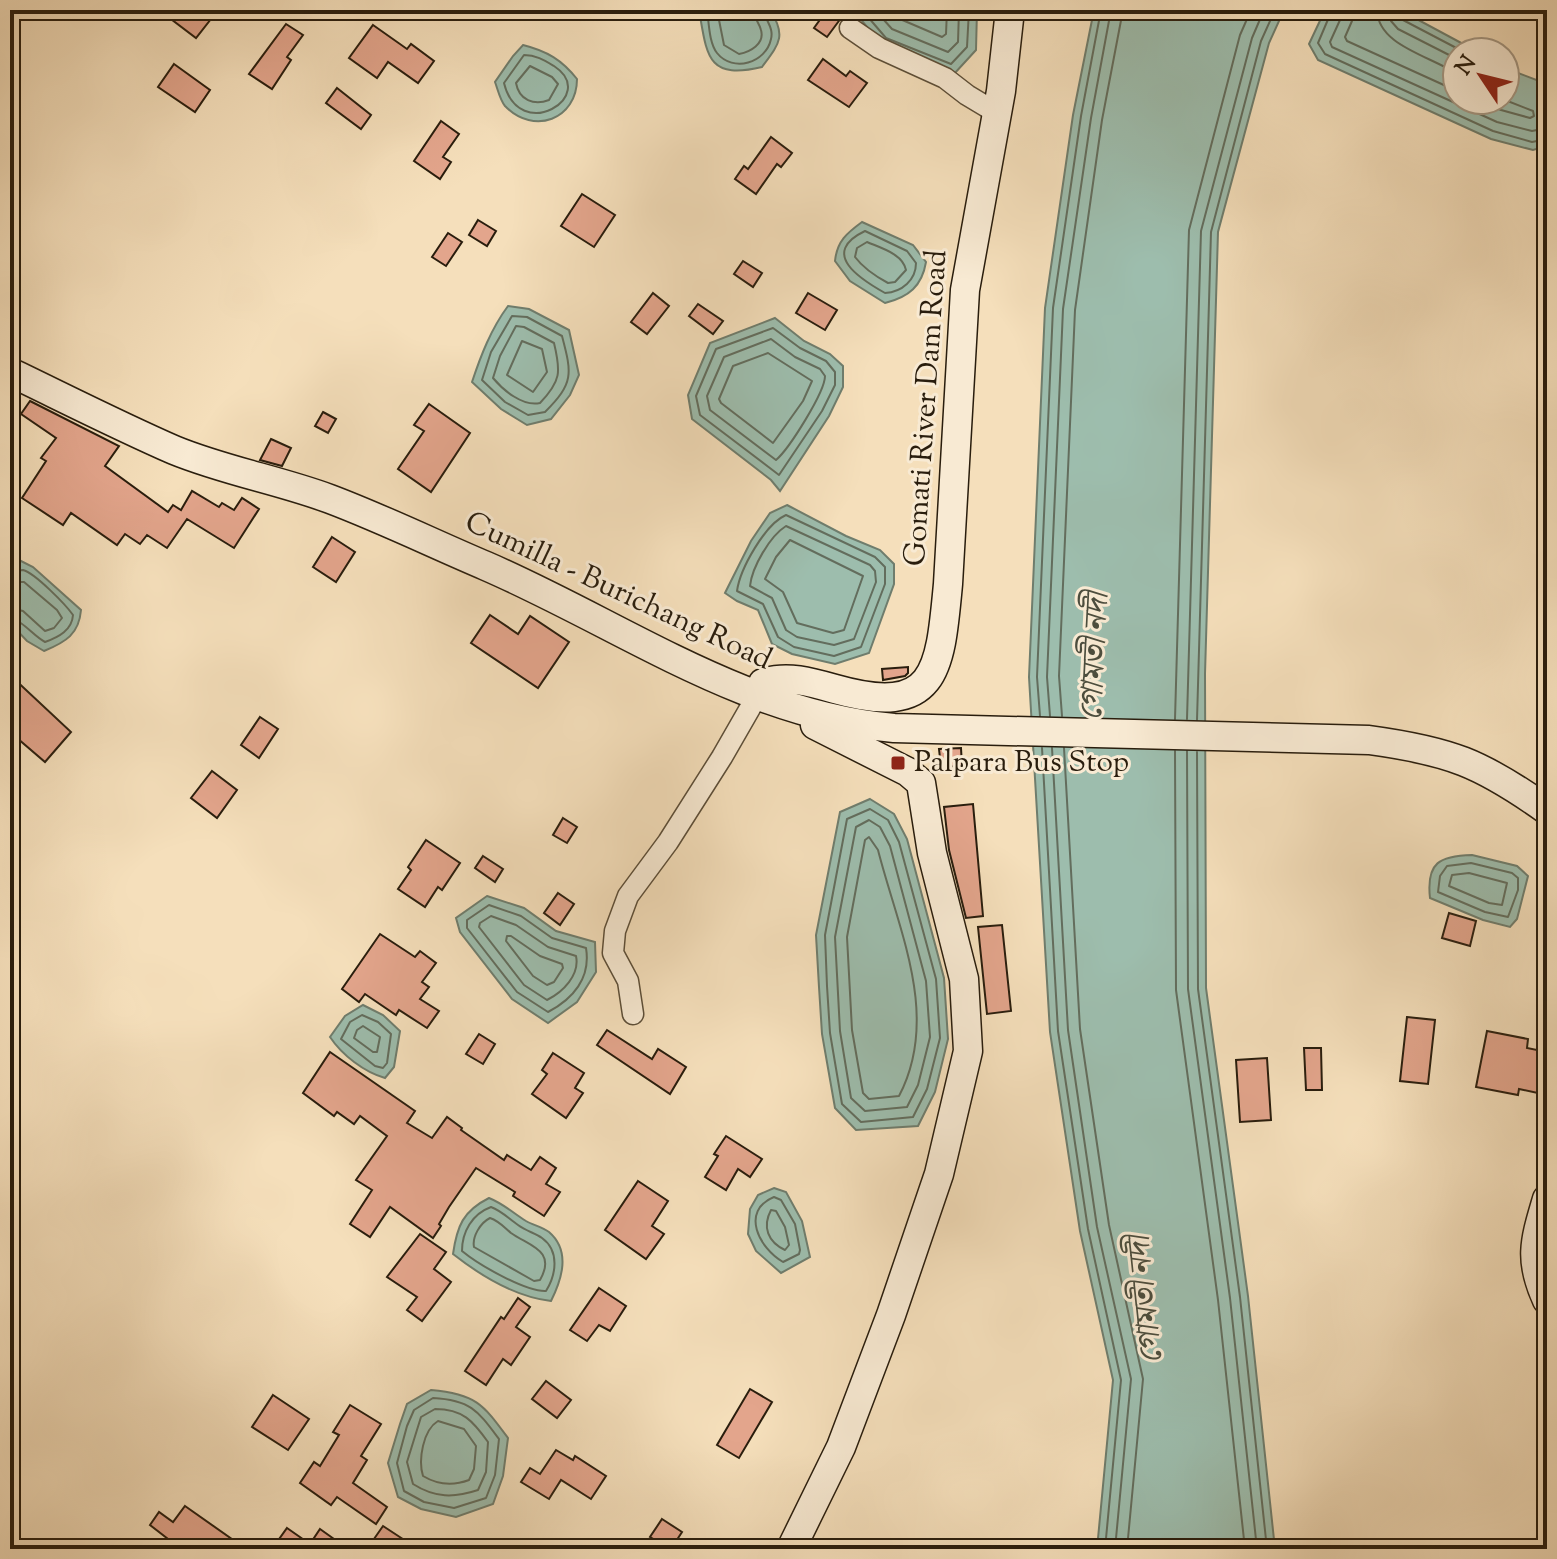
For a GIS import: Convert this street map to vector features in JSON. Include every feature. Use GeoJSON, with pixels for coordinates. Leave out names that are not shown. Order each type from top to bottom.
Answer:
{"type":"FeatureCollection","features":[{"type":"Feature","properties":{"kind":"main road","name":"Gomati River Dam Road"},"geometry":{"type":"LineString","coordinates":[[757,696],[763,683],[774,679],[795,679],[873,698],[904,697],[925,684],[933,668],[944,630],[948,584],[965,290],[997,113],[1010,10]]}},
{"type":"Feature","properties":{"kind":"main road","name":"Cumilla - Burichang Road"},"geometry":{"type":"LineString","coordinates":[[10,372],[172,449],[220,467],[329,498],[492,569],[708,676],[757,696],[839,720],[872,726],[1369,740],[1422,747],[1465,759],[1503,778],[1547,810]]}},
{"type":"Feature","properties":{"kind":"main road"},"geometry":{"type":"LineString","coordinates":[[757,696],[884,759],[921,783],[932,853],[964,979],[968,1051],[939,1174],[891,1315],[841,1447],[791,1549]]}},
{"type":"Feature","properties":{"kind":"main road"},"geometry":{"type":"LineString","coordinates":[[1547,1199],[1533,1253],[1547,1300]]}},
{"type":"Feature","properties":{"kind":"street"},"geometry":{"type":"LineString","coordinates":[[850,28],[879,48],[920,64],[945,78],[997,113]]}},
{"type":"Feature","properties":{"kind":"street"},"geometry":{"type":"LineString","coordinates":[[633,1014],[628,981],[613,953],[615,931],[628,896],[668,842],[757,696]]}},
{"type":"Feature","properties":{"kind":"water"},"geometry":{"type":"Polygon","coordinates":[[[699,10],[770,10],[778,27],[779,40],[762,67],[730,70],[720,67],[708,52],[699,10]]]}},
{"type":"Feature","properties":{"kind":"water"},"geometry":{"type":"Polygon","coordinates":[[[853,10],[977,10],[976,50],[954,74],[881,44],[853,10]]]}},
{"type":"Feature","properties":{"kind":"water","name":"গোমতী নদী"},"geometry":{"type":"Polygon","coordinates":[[[1094,10],[1284,10],[1269,43],[1218,232],[1205,674],[1206,988],[1248,1296],[1275,1549],[1097,1549],[1113,1380],[1080,1231],[1050,1032],[1029,677],[1045,308],[1073,115],[1094,10]]]}},
{"type":"Feature","properties":{"kind":"water"},"geometry":{"type":"Polygon","coordinates":[[[1325,10],[1400,10],[1448,36],[1441,36],[1441,116],[1521,116],[1521,74],[1547,84],[1547,146],[1533,150],[1491,139],[1318,60],[1309,44],[1325,10]]]}},
{"type":"Feature","properties":{"kind":"water"},"geometry":{"type":"Polygon","coordinates":[[[523,45],[553,57],[577,79],[570,104],[552,119],[528,120],[516,115],[500,98],[495,82],[523,45]]]}},
{"type":"Feature","properties":{"kind":"water"},"geometry":{"type":"Polygon","coordinates":[[[862,222],[913,245],[926,262],[918,284],[907,294],[885,303],[850,281],[835,261],[844,238],[862,222]]]}},
{"type":"Feature","properties":{"kind":"water"},"geometry":{"type":"Polygon","coordinates":[[[508,306],[529,309],[569,330],[579,375],[570,395],[551,419],[527,425],[501,409],[472,382],[487,342],[508,306]]]}},
{"type":"Feature","properties":{"kind":"water"},"geometry":{"type":"Polygon","coordinates":[[[775,318],[843,366],[843,387],[829,416],[780,491],[771,480],[692,419],[688,395],[710,343],[775,318]]]}},
{"type":"Feature","properties":{"kind":"water"},"geometry":{"type":"Polygon","coordinates":[[[787,505],[880,550],[894,564],[894,584],[869,653],[835,664],[792,654],[772,644],[758,610],[725,593],[751,541],[770,513],[787,505]]]}},
{"type":"Feature","properties":{"kind":"water"},"geometry":{"type":"Polygon","coordinates":[[[19,560],[33,567],[81,610],[70,636],[44,651],[27,641],[10,623],[10,566],[19,560]]]}},
{"type":"Feature","properties":{"kind":"water"},"geometry":{"type":"Polygon","coordinates":[[[870,799],[894,814],[907,839],[944,978],[948,1039],[935,1092],[918,1126],[856,1130],[835,1108],[822,1034],[816,935],[840,812],[870,799]]]}},
{"type":"Feature","properties":{"kind":"water"},"geometry":{"type":"Polygon","coordinates":[[[1472,855],[1517,866],[1528,876],[1517,919],[1510,927],[1483,920],[1430,898],[1430,876],[1438,863],[1451,857],[1472,855]]]}},
{"type":"Feature","properties":{"kind":"water"},"geometry":{"type":"Polygon","coordinates":[[[487,896],[524,908],[556,931],[595,942],[596,972],[577,1002],[548,1023],[512,999],[460,932],[456,918],[487,896]]]}},
{"type":"Feature","properties":{"kind":"water"},"geometry":{"type":"Polygon","coordinates":[[[363,1005],[383,1015],[400,1031],[394,1067],[385,1078],[354,1062],[330,1037],[345,1016],[363,1005]]]}},
{"type":"Feature","properties":{"kind":"water"},"geometry":{"type":"Polygon","coordinates":[[[774,1188],[786,1192],[802,1221],[810,1257],[781,1273],[756,1251],[748,1234],[750,1209],[758,1195],[774,1188]]]}},
{"type":"Feature","properties":{"kind":"water"},"geometry":{"type":"Polygon","coordinates":[[[489,1198],[546,1230],[556,1240],[562,1265],[551,1301],[499,1284],[453,1254],[463,1220],[473,1208],[489,1198]]]}},
{"type":"Feature","properties":{"kind":"water"},"geometry":{"type":"Polygon","coordinates":[[[431,1390],[469,1398],[485,1409],[508,1438],[503,1476],[493,1504],[456,1517],[421,1509],[398,1497],[388,1463],[400,1424],[407,1404],[431,1390]]]}},
{"type":"Feature","properties":{"kind":"building"},"geometry":{"type":"Polygon","coordinates":[[[159,10],[218,10],[196,38],[159,10]]]}},
{"type":"Feature","properties":{"kind":"building"},"geometry":{"type":"Polygon","coordinates":[[[827,10],[847,10],[827,37],[814,28],[827,10]]]}},
{"type":"Feature","properties":{"kind":"building"},"geometry":{"type":"Polygon","coordinates":[[[286,24],[303,35],[287,57],[291,60],[272,89],[249,74],[286,24]]]}},
{"type":"Feature","properties":{"kind":"building"},"geometry":{"type":"Polygon","coordinates":[[[373,25],[407,49],[411,44],[434,61],[418,83],[388,62],[377,78],[349,58],[373,25]]]}},
{"type":"Feature","properties":{"kind":"building"},"geometry":{"type":"Polygon","coordinates":[[[823,59],[846,76],[850,71],[867,83],[849,107],[808,80],[823,59]]]}},
{"type":"Feature","properties":{"kind":"building"},"geometry":{"type":"Polygon","coordinates":[[[174,64],[210,90],[195,112],[158,87],[174,64]]]}},
{"type":"Feature","properties":{"kind":"building"},"geometry":{"type":"Polygon","coordinates":[[[337,88],[371,115],[361,129],[326,103],[337,88]]]}},
{"type":"Feature","properties":{"kind":"building"},"geometry":{"type":"Polygon","coordinates":[[[441,121],[459,134],[443,157],[451,162],[440,179],[414,161],[441,121]]]}},
{"type":"Feature","properties":{"kind":"building"},"geometry":{"type":"Polygon","coordinates":[[[771,137],[792,153],[781,167],[777,164],[756,194],[735,179],[744,166],[748,169],[771,137]]]}},
{"type":"Feature","properties":{"kind":"building"},"geometry":{"type":"Polygon","coordinates":[[[582,194],[615,215],[594,247],[561,226],[582,194]]]}},
{"type":"Feature","properties":{"kind":"building"},"geometry":{"type":"Polygon","coordinates":[[[478,220],[496,231],[487,246],[469,235],[478,220]]]}},
{"type":"Feature","properties":{"kind":"building"},"geometry":{"type":"Polygon","coordinates":[[[448,233],[462,242],[446,266],[432,257],[448,233]]]}},
{"type":"Feature","properties":{"kind":"building"},"geometry":{"type":"Polygon","coordinates":[[[743,261],[762,273],[753,287],[734,274],[743,261]]]}},
{"type":"Feature","properties":{"kind":"building"},"geometry":{"type":"Polygon","coordinates":[[[653,293],[669,306],[647,334],[631,322],[653,293]]]}},
{"type":"Feature","properties":{"kind":"building"},"geometry":{"type":"Polygon","coordinates":[[[808,293],[837,310],[825,330],[796,313],[808,293]]]}},
{"type":"Feature","properties":{"kind":"building"},"geometry":{"type":"Polygon","coordinates":[[[698,304],[723,321],[713,334],[689,316],[698,304]]]}},
{"type":"Feature","properties":{"kind":"building"},"geometry":{"type":"Polygon","coordinates":[[[30,401],[119,446],[105,466],[168,512],[173,505],[181,510],[192,491],[219,507],[222,503],[234,510],[242,498],[259,509],[234,548],[187,519],[167,548],[147,535],[140,544],[125,534],[117,545],[71,513],[63,525],[22,498],[46,461],[41,458],[56,438],[21,414],[30,401]]]}},
{"type":"Feature","properties":{"kind":"building"},"geometry":{"type":"Polygon","coordinates":[[[429,404],[470,433],[431,492],[398,469],[424,431],[414,425],[429,404]]]}},
{"type":"Feature","properties":{"kind":"building"},"geometry":{"type":"Polygon","coordinates":[[[323,412],[336,419],[328,433],[315,426],[323,412]]]}},
{"type":"Feature","properties":{"kind":"building"},"geometry":{"type":"Polygon","coordinates":[[[271,439],[291,448],[282,466],[260,460],[271,439]]]}},
{"type":"Feature","properties":{"kind":"building"},"geometry":{"type":"Polygon","coordinates":[[[332,537],[355,552],[336,582],[313,567],[332,537]]]}},
{"type":"Feature","properties":{"kind":"building"},"geometry":{"type":"Polygon","coordinates":[[[490,615],[518,634],[530,616],[569,642],[538,688],[471,643],[490,615]]]}},
{"type":"Feature","properties":{"kind":"building"},"geometry":{"type":"Polygon","coordinates":[[[908,667],[905,676],[883,680],[882,669],[908,667]]]}},
{"type":"Feature","properties":{"kind":"building"},"geometry":{"type":"Polygon","coordinates":[[[10,675],[71,732],[45,762],[10,732],[10,675]]]}},
{"type":"Feature","properties":{"kind":"building"},"geometry":{"type":"Polygon","coordinates":[[[260,717],[278,729],[259,758],[241,745],[260,717]]]}},
{"type":"Feature","properties":{"kind":"building"},"geometry":{"type":"Polygon","coordinates":[[[961,748],[962,766],[941,767],[939,749],[961,748]]]}},
{"type":"Feature","properties":{"kind":"building"},"geometry":{"type":"Polygon","coordinates":[[[212,771],[237,790],[217,818],[191,798],[212,771]]]}},
{"type":"Feature","properties":{"kind":"building"},"geometry":{"type":"Polygon","coordinates":[[[973,804],[983,916],[966,918],[949,850],[944,807],[973,804]]]}},
{"type":"Feature","properties":{"kind":"building"},"geometry":{"type":"Polygon","coordinates":[[[563,818],[577,827],[567,843],[553,835],[563,818]]]}},
{"type":"Feature","properties":{"kind":"building"},"geometry":{"type":"Polygon","coordinates":[[[426,840],[460,863],[442,890],[438,887],[425,907],[398,889],[426,840]]]}},
{"type":"Feature","properties":{"kind":"building"},"geometry":{"type":"Polygon","coordinates":[[[483,856],[503,869],[495,882],[475,868],[483,856]]]}},
{"type":"Feature","properties":{"kind":"building"},"geometry":{"type":"Polygon","coordinates":[[[558,893],[574,904],[560,925],[544,913],[558,893]]]}},
{"type":"Feature","properties":{"kind":"building"},"geometry":{"type":"Polygon","coordinates":[[[1449,913],[1476,921],[1470,946],[1442,938],[1449,913]]]}},
{"type":"Feature","properties":{"kind":"building"},"geometry":{"type":"Polygon","coordinates":[[[1002,925],[1011,1011],[987,1014],[978,927],[1002,925]]]}},
{"type":"Feature","properties":{"kind":"building"},"geometry":{"type":"Polygon","coordinates":[[[380,934],[415,957],[420,951],[436,963],[422,982],[429,987],[420,999],[439,1011],[427,1028],[399,1010],[396,1015],[365,994],[359,1002],[342,989],[380,934]]]}},
{"type":"Feature","properties":{"kind":"building"},"geometry":{"type":"Polygon","coordinates":[[[1407,1017],[1435,1020],[1428,1084],[1400,1081],[1407,1017]]]}},
{"type":"Feature","properties":{"kind":"building"},"geometry":{"type":"Polygon","coordinates":[[[607,1030],[652,1059],[658,1049],[686,1067],[670,1094],[597,1045],[607,1030]]]}},
{"type":"Feature","properties":{"kind":"building"},"geometry":{"type":"Polygon","coordinates":[[[1487,1031],[1528,1039],[1527,1048],[1547,1052],[1547,1095],[1519,1089],[1518,1095],[1476,1087],[1487,1031]]]}},
{"type":"Feature","properties":{"kind":"building"},"geometry":{"type":"Polygon","coordinates":[[[479,1034],[495,1044],[483,1064],[466,1054],[479,1034]]]}},
{"type":"Feature","properties":{"kind":"building"},"geometry":{"type":"Polygon","coordinates":[[[1304,1048],[1321,1048],[1322,1090],[1306,1090],[1304,1048]]]}},
{"type":"Feature","properties":{"kind":"building"},"geometry":{"type":"Polygon","coordinates":[[[330,1052],[415,1111],[407,1123],[432,1138],[447,1117],[504,1160],[507,1155],[531,1170],[540,1157],[556,1168],[546,1184],[560,1192],[544,1216],[513,1196],[515,1192],[476,1168],[449,1207],[433,1238],[390,1207],[370,1237],[350,1224],[372,1190],[356,1180],[387,1136],[360,1116],[354,1124],[337,1112],[334,1116],[303,1093],[330,1052]]]}},
{"type":"Feature","properties":{"kind":"building"},"geometry":{"type":"Polygon","coordinates":[[[553,1053],[584,1073],[575,1088],[583,1093],[566,1118],[532,1094],[547,1074],[542,1070],[553,1053]]]}},
{"type":"Feature","properties":{"kind":"building"},"geometry":{"type":"Polygon","coordinates":[[[1267,1058],[1271,1120],[1240,1122],[1236,1060],[1267,1058]]]}},
{"type":"Feature","properties":{"kind":"building"},"geometry":{"type":"Polygon","coordinates":[[[726,1136],[762,1159],[750,1177],[738,1169],[726,1190],[705,1177],[718,1156],[714,1154],[726,1136]]]}},
{"type":"Feature","properties":{"kind":"building"},"geometry":{"type":"Polygon","coordinates":[[[638,1181],[668,1201],[652,1226],[664,1234],[646,1259],[605,1230],[638,1181]]]}},
{"type":"Feature","properties":{"kind":"building"},"geometry":{"type":"Polygon","coordinates":[[[420,1234],[446,1252],[434,1269],[451,1282],[422,1321],[407,1310],[417,1297],[387,1277],[420,1234]]]}},
{"type":"Feature","properties":{"kind":"building"},"geometry":{"type":"Polygon","coordinates":[[[599,1288],[626,1306],[610,1331],[599,1325],[587,1341],[570,1330],[599,1288]]]}},
{"type":"Feature","properties":{"kind":"building"},"geometry":{"type":"Polygon","coordinates":[[[518,1298],[530,1307],[516,1327],[530,1337],[511,1365],[503,1359],[486,1385],[465,1371],[501,1317],[504,1319],[518,1298]]]}},
{"type":"Feature","properties":{"kind":"building"},"geometry":{"type":"Polygon","coordinates":[[[546,1381],[571,1400],[557,1418],[532,1399],[546,1381]]]}},
{"type":"Feature","properties":{"kind":"building"},"geometry":{"type":"Polygon","coordinates":[[[750,1389],[772,1402],[739,1458],[717,1445],[750,1389]]]}},
{"type":"Feature","properties":{"kind":"building"},"geometry":{"type":"Polygon","coordinates":[[[273,1395],[309,1419],[288,1450],[252,1427],[273,1395]]]}},
{"type":"Feature","properties":{"kind":"building"},"geometry":{"type":"Polygon","coordinates":[[[350,1405],[381,1424],[361,1456],[367,1460],[353,1483],[387,1507],[376,1524],[337,1497],[331,1505],[300,1483],[314,1462],[320,1466],[339,1435],[333,1432],[350,1405]]]}},
{"type":"Feature","properties":{"kind":"building"},"geometry":{"type":"Polygon","coordinates":[[[556,1450],[573,1460],[575,1456],[606,1476],[591,1499],[561,1480],[549,1499],[521,1482],[530,1468],[540,1474],[556,1450]]]}},
{"type":"Feature","properties":{"kind":"building"},"geometry":{"type":"Polygon","coordinates":[[[185,1506],[246,1549],[181,1549],[150,1525],[159,1512],[173,1522],[185,1506]]]}},
{"type":"Feature","properties":{"kind":"building"},"geometry":{"type":"Polygon","coordinates":[[[662,1519],[682,1532],[671,1549],[650,1537],[662,1519]]]}},
{"type":"Feature","properties":{"kind":"building"},"geometry":{"type":"Polygon","coordinates":[[[383,1526],[418,1549],[367,1549],[383,1526]]]}},
{"type":"Feature","properties":{"kind":"building"},"geometry":{"type":"Polygon","coordinates":[[[287,1528],[317,1549],[272,1549],[287,1528]]]}},
{"type":"Feature","properties":{"kind":"building"},"geometry":{"type":"Polygon","coordinates":[[[320,1529],[348,1549],[318,1549],[310,1544],[320,1529]]]}},
{"type":"Feature","properties":{"kind":"place","name":"Palpara Bus Stop"},"geometry":{"type":"Point","coordinates":[898,763]}}]}
